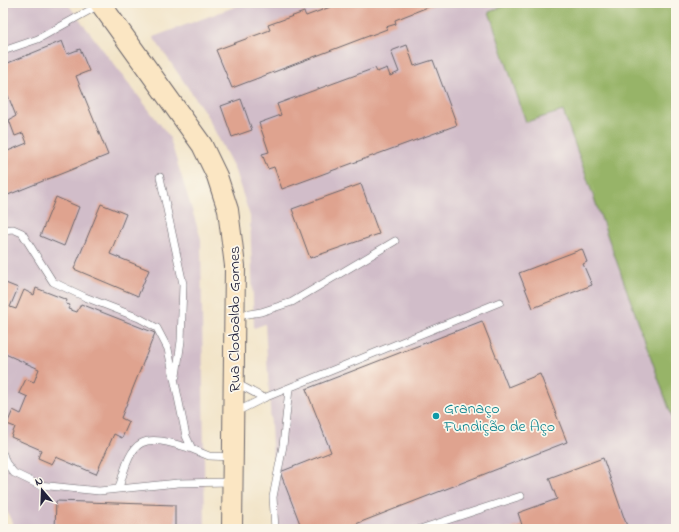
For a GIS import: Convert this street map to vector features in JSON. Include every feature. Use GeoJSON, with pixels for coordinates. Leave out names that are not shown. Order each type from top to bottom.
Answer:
{"type":"FeatureCollection","features":[{"type":"Feature","properties":{"kind":"main road","name":"Rua Clodoaldo Gomes"},"geometry":{"type":"LineString","coordinates":[[101,4],[202,145],[217,176],[228,210],[235,266],[232,529]]}},
{"type":"Feature","properties":{"kind":"lane"},"geometry":{"type":"LineString","coordinates":[[3,51],[38,39],[101,4]]}},
{"type":"Feature","properties":{"kind":"lane"},"geometry":{"type":"LineString","coordinates":[[160,177],[183,284],[181,341],[175,380]]}},
{"type":"Feature","properties":{"kind":"lane"},"geometry":{"type":"LineString","coordinates":[[3,230],[12,230],[22,233],[53,282],[85,297],[139,318],[157,328],[168,348],[186,436],[192,449]]}},
{"type":"Feature","properties":{"kind":"lane"},"geometry":{"type":"LineString","coordinates":[[234,316],[261,312],[292,302],[395,241]]}},
{"type":"Feature","properties":{"kind":"lane"},"geometry":{"type":"LineString","coordinates":[[233,413],[264,398],[500,302]]}},
{"type":"Feature","properties":{"kind":"lane"},"geometry":{"type":"LineString","coordinates":[[233,381],[264,398]]}},
{"type":"Feature","properties":{"kind":"lane"},"geometry":{"type":"LineString","coordinates":[[275,529],[273,497],[283,446],[289,389]]}},
{"type":"Feature","properties":{"kind":"lane"},"geometry":{"type":"LineString","coordinates":[[119,488],[126,463],[136,446],[146,440],[161,440],[192,449],[209,456],[233,457]]}},
{"type":"Feature","properties":{"kind":"lane"},"geometry":{"type":"LineString","coordinates":[[3,454],[6,462],[14,473],[39,485],[99,491],[178,483],[233,482]]}},
{"type":"Feature","properties":{"kind":"lane"},"geometry":{"type":"LineString","coordinates":[[420,529],[521,496]]}},
{"type":"Feature","properties":{"kind":"shaded area"},"geometry":{"type":"Polygon","coordinates":[[[3,3],[67,3],[169,136],[201,239],[205,529],[15,529],[3,503],[3,3]]]}},
{"type":"Feature","properties":{"kind":"shaded area"},"geometry":{"type":"Polygon","coordinates":[[[245,3],[512,3],[489,13],[526,122],[563,111],[676,428],[676,529],[277,529],[265,324],[254,328],[250,216],[234,168],[206,114],[153,37],[245,3]]]}},
{"type":"Feature","properties":{"kind":"green space"},"geometry":{"type":"Polygon","coordinates":[[[512,3],[676,3],[676,428],[563,111],[526,122],[489,12],[512,3]]]}},
{"type":"Feature","properties":{"kind":"building"},"geometry":{"type":"Polygon","coordinates":[[[341,3],[438,3],[395,20],[396,24],[386,27],[387,29],[232,88],[216,50],[270,30],[268,25],[304,12],[306,16],[341,3]]]}},
{"type":"Feature","properties":{"kind":"building"},"geometry":{"type":"Polygon","coordinates":[[[62,41],[67,54],[80,49],[89,71],[76,76],[108,155],[3,197],[3,153],[27,143],[23,133],[15,136],[9,120],[16,116],[3,83],[3,65],[62,41]]]}},
{"type":"Feature","properties":{"kind":"building"},"geometry":{"type":"Polygon","coordinates":[[[407,45],[414,66],[433,60],[457,125],[282,189],[274,167],[268,169],[262,154],[269,152],[259,123],[281,115],[277,104],[375,68],[377,72],[387,68],[390,76],[399,72],[391,51],[407,45]]]}},
{"type":"Feature","properties":{"kind":"building"},"geometry":{"type":"Polygon","coordinates":[[[241,99],[252,130],[232,137],[221,106],[241,99]]]}},
{"type":"Feature","properties":{"kind":"building"},"geometry":{"type":"Polygon","coordinates":[[[361,184],[379,234],[310,258],[292,209],[361,184]]]}},
{"type":"Feature","properties":{"kind":"building"},"geometry":{"type":"Polygon","coordinates":[[[56,197],[79,207],[64,246],[40,236],[56,197]]]}},
{"type":"Feature","properties":{"kind":"building"},"geometry":{"type":"Polygon","coordinates":[[[101,204],[126,214],[110,254],[149,270],[138,296],[74,269],[101,204]]]}},
{"type":"Feature","properties":{"kind":"building"},"geometry":{"type":"Polygon","coordinates":[[[582,249],[587,262],[583,264],[592,285],[533,308],[519,273],[582,249]]]}},
{"type":"Feature","properties":{"kind":"building"},"geometry":{"type":"Polygon","coordinates":[[[3,282],[18,288],[10,307],[16,309],[24,290],[34,295],[36,288],[67,300],[66,304],[70,305],[68,309],[77,312],[81,304],[155,333],[121,418],[129,422],[122,438],[114,434],[96,474],[56,457],[52,464],[38,458],[41,450],[11,437],[15,427],[7,424],[13,410],[21,414],[28,397],[19,393],[26,379],[34,382],[39,369],[3,353],[3,340],[5,335],[3,332],[3,282]]]}},
{"type":"Feature","properties":{"kind":"building","name":"Granaço Fundição de Aço"},"geometry":{"type":"Polygon","coordinates":[[[482,321],[508,387],[540,374],[567,442],[343,529],[302,529],[280,472],[331,452],[306,389],[482,321]]]}},
{"type":"Feature","properties":{"kind":"building"},"geometry":{"type":"Polygon","coordinates":[[[603,458],[628,529],[511,529],[522,525],[518,513],[557,499],[549,478],[603,458]]]}},
{"type":"Feature","properties":{"kind":"building"},"geometry":{"type":"Polygon","coordinates":[[[56,501],[175,505],[175,529],[55,529],[56,501]]]}},
{"type":"Feature","properties":{"kind":"place","name":"Granaço Fundição de Aço"},"geometry":{"type":"Point","coordinates":[436,416]}}]}
